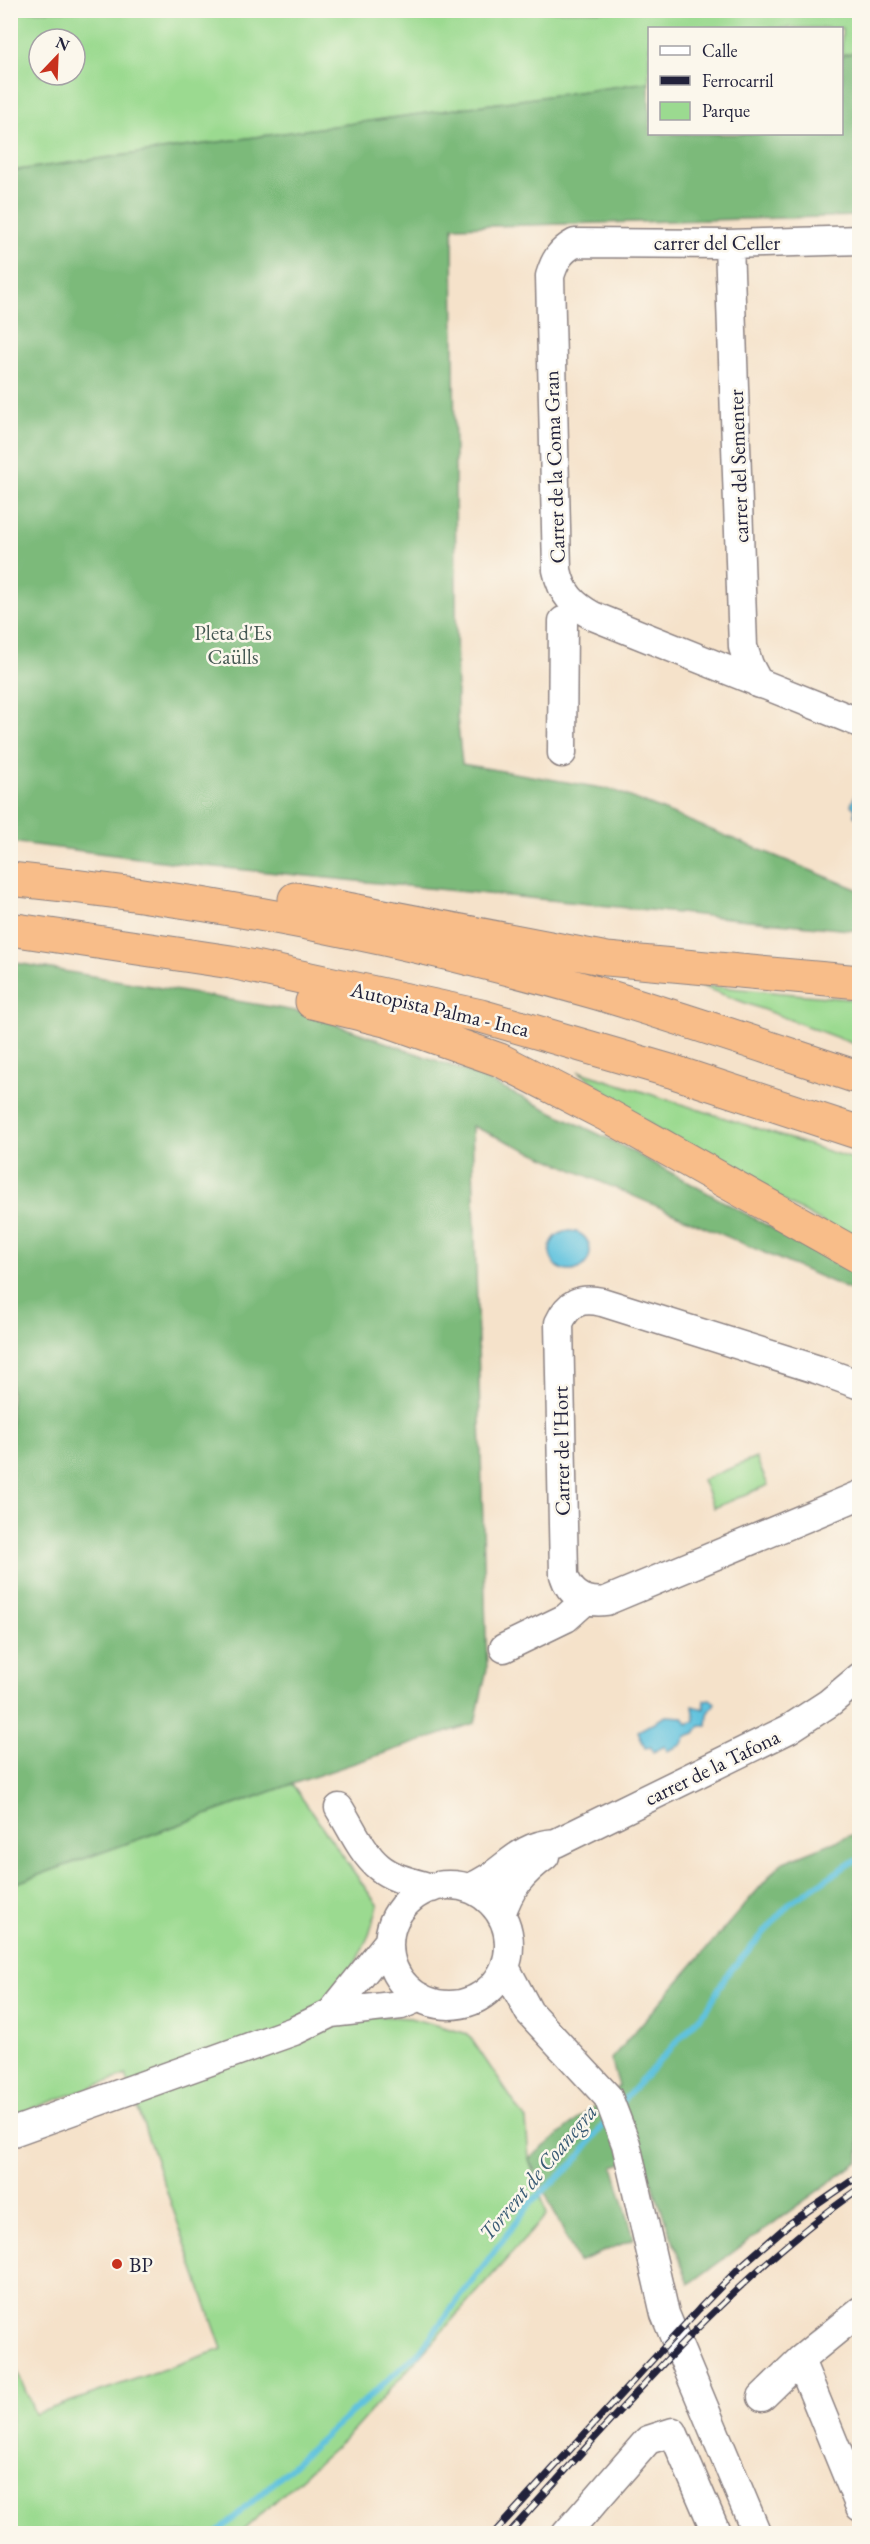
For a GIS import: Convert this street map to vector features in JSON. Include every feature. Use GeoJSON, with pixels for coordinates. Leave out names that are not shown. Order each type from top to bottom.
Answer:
{"type":"FeatureCollection","features":[{"type":"Feature","properties":{"kind":"highway"},"geometry":{"type":"LineString","coordinates":[[10,879],[195,903],[396,942],[518,972],[693,1023],[860,1078]]}},
{"type":"Feature","properties":{"kind":"highway"},"geometry":{"type":"LineString","coordinates":[[195,903],[286,897],[607,960],[860,982]]}},
{"type":"Feature","properties":{"kind":"highway","name":"Autopista Palma - Inca"},"geometry":{"type":"LineString","coordinates":[[10,929],[231,962],[481,1016],[663,1069],[860,1134]]}},
{"type":"Feature","properties":{"kind":"highway"},"geometry":{"type":"LineString","coordinates":[[231,962],[272,992],[389,1021],[500,1060],[607,1115],[860,1257]]}},
{"type":"Feature","properties":{"kind":"street","name":"carrer del Celler"},"geometry":{"type":"LineString","coordinates":[[575,243],[729,244],[860,240]]}},
{"type":"Feature","properties":{"kind":"street","name":"Carrer de la Coma Gran"},"geometry":{"type":"LineString","coordinates":[[575,243],[563,249],[554,262],[550,276],[556,544],[560,585],[567,597],[579,609],[593,616],[860,723]]}},
{"type":"Feature","properties":{"kind":"street","name":"carrer del Sementer"},"geometry":{"type":"LineString","coordinates":[[729,244],[744,647],[749,665],[759,684]]}},
{"type":"Feature","properties":{"kind":"street"},"geometry":{"type":"LineString","coordinates":[[562,753],[563,621]]}},
{"type":"Feature","properties":{"kind":"street","name":"Carrer de l'Hort"},"geometry":{"type":"LineString","coordinates":[[586,1600],[571,1591],[564,1575],[558,1330],[562,1316],[572,1304],[581,1300],[602,1302],[860,1385]]}},
{"type":"Feature","properties":{"kind":"street"},"geometry":{"type":"LineString","coordinates":[[504,1648],[566,1618],[586,1600],[606,1601],[860,1495]]}},
{"type":"Feature","properties":{"kind":"street","name":"carrer de la Tafona"},"geometry":{"type":"LineString","coordinates":[[556,1843],[789,1729],[829,1703],[860,1677]]}},
{"type":"Feature","properties":{"kind":"street"},"geometry":{"type":"LineString","coordinates":[[339,1808],[367,1853],[380,1868],[404,1880],[432,1888]]}},
{"type":"Feature","properties":{"kind":"street"},"geometry":{"type":"LineString","coordinates":[[469,1888],[487,1881],[519,1854],[537,1844],[556,1843]]}},
{"type":"Feature","properties":{"kind":"street"},"geometry":{"type":"LineString","coordinates":[[501,1915],[506,1899],[525,1870],[544,1856],[556,1843]]}},
{"type":"Feature","properties":{"kind":"street"},"geometry":{"type":"LineString","coordinates":[[380,1868],[392,1931],[391,1958],[397,1973],[407,1987],[420,1997],[435,2003],[467,2002],[529,2012]]}},
{"type":"Feature","properties":{"kind":"street"},"geometry":{"type":"LineString","coordinates":[[331,2013],[392,1931],[411,1898],[432,1888],[449,1885],[469,1888],[493,1903],[508,1932],[509,1949],[505,1967],[496,1982],[483,1994],[467,2002]]}},
{"type":"Feature","properties":{"kind":"street"},"geometry":{"type":"LineString","coordinates":[[505,1967],[529,2012],[608,2097],[626,2144],[665,2314],[757,2534]]}},
{"type":"Feature","properties":{"kind":"street"},"geometry":{"type":"LineString","coordinates":[[10,2133],[294,2031],[331,2013],[401,2005],[420,1997]]}},
{"type":"Feature","properties":{"kind":"street"},"geometry":{"type":"LineString","coordinates":[[762,2397],[800,2360],[860,2311]]}},
{"type":"Feature","properties":{"kind":"street"},"geometry":{"type":"LineString","coordinates":[[800,2360],[856,2490]]}},
{"type":"Feature","properties":{"kind":"street"},"geometry":{"type":"LineString","coordinates":[[566,2534],[648,2440],[673,2432],[709,2530]]}},
{"type":"Feature","properties":{"kind":"green space"},"geometry":{"type":"Polygon","coordinates":[[[10,11],[859,11],[859,52],[843,55],[843,27],[648,27],[648,82],[11,171],[10,11]]]}},
{"type":"Feature","properties":{"kind":"green space","name":"Pleta d'Es Caülls"},"geometry":{"type":"Polygon","coordinates":[[[859,52],[859,216],[453,227],[457,716],[462,764],[613,790],[859,890],[859,931],[186,864],[11,842],[11,171],[648,82],[648,135],[843,135],[843,55],[859,52]]]}},
{"type":"Feature","properties":{"kind":"green space"},"geometry":{"type":"Polygon","coordinates":[[[11,962],[301,1012],[471,1073],[613,1141],[859,1276],[859,1292],[472,1126],[487,1669],[475,1723],[292,1784],[11,1885],[11,962]]]}},
{"type":"Feature","properties":{"kind":"green space"},"geometry":{"type":"Polygon","coordinates":[[[698,985],[859,1000],[859,1046],[698,985]]]}},
{"type":"Feature","properties":{"kind":"green space"},"geometry":{"type":"Polygon","coordinates":[[[578,1071],[859,1161],[859,1243],[659,1131],[578,1071]]]}},
{"type":"Feature","properties":{"kind":"green space"},"geometry":{"type":"Polygon","coordinates":[[[756,1458],[768,1485],[714,1508],[702,1480],[756,1458]]]}},
{"type":"Feature","properties":{"kind":"green space"},"geometry":{"type":"Polygon","coordinates":[[[292,1784],[378,1906],[369,1935],[331,2013],[410,2018],[468,2034],[526,2120],[529,2159],[547,2214],[353,2431],[240,2533],[11,2534],[11,2368],[15,2366],[35,2414],[222,2349],[126,2075],[11,2116],[11,1885],[292,1784]]]}},
{"type":"Feature","properties":{"kind":"green space"},"geometry":{"type":"Polygon","coordinates":[[[859,1832],[859,2161],[689,2284],[642,2157],[613,2166],[634,2239],[578,2262],[529,2159],[619,2086],[611,2059],[781,1863],[859,1832]]]}},
{"type":"Feature","properties":{"kind":"water"},"geometry":{"type":"Polygon","coordinates":[[[859,785],[860,818],[854,816],[855,809],[851,805],[859,785]]]}},
{"type":"Feature","properties":{"kind":"water"},"geometry":{"type":"Polygon","coordinates":[[[570,1231],[578,1232],[584,1237],[589,1243],[589,1259],[584,1265],[578,1270],[570,1271],[562,1270],[556,1265],[551,1259],[550,1251],[551,1243],[556,1237],[562,1232],[570,1231]]]}},
{"type":"Feature","properties":{"kind":"water"},"geometry":{"type":"Polygon","coordinates":[[[710,1699],[715,1703],[708,1714],[707,1726],[700,1726],[695,1733],[686,1736],[681,1745],[667,1751],[665,1746],[653,1752],[651,1747],[645,1748],[638,1731],[666,1716],[683,1717],[687,1724],[695,1721],[693,1706],[704,1709],[704,1700],[710,1699]]]}},
{"type":"Feature","properties":{"kind":"waterway","name":"Torrent de Coanegra"},"geometry":{"type":"LineString","coordinates":[[619,2105],[708,2008],[725,1977],[790,1903],[852,1862],[860,1860]]}},
{"type":"Feature","properties":{"kind":"waterway","name":"Torrent de Coanegra"},"geometry":{"type":"LineString","coordinates":[[216,2534],[420,2351],[531,2202],[574,2163],[607,2120]]}},
{"type":"Feature","properties":{"kind":"railway"},"geometry":{"type":"LineString","coordinates":[[493,2534],[741,2266],[789,2224],[860,2175]]}},
{"type":"Feature","properties":{"kind":"railway"},"geometry":{"type":"LineString","coordinates":[[508,2534],[633,2396],[719,2307],[811,2225],[860,2188]]}},
{"type":"Feature","properties":{"kind":"place","name":"BP"},"geometry":{"type":"Point","coordinates":[117,2264]}}]}
